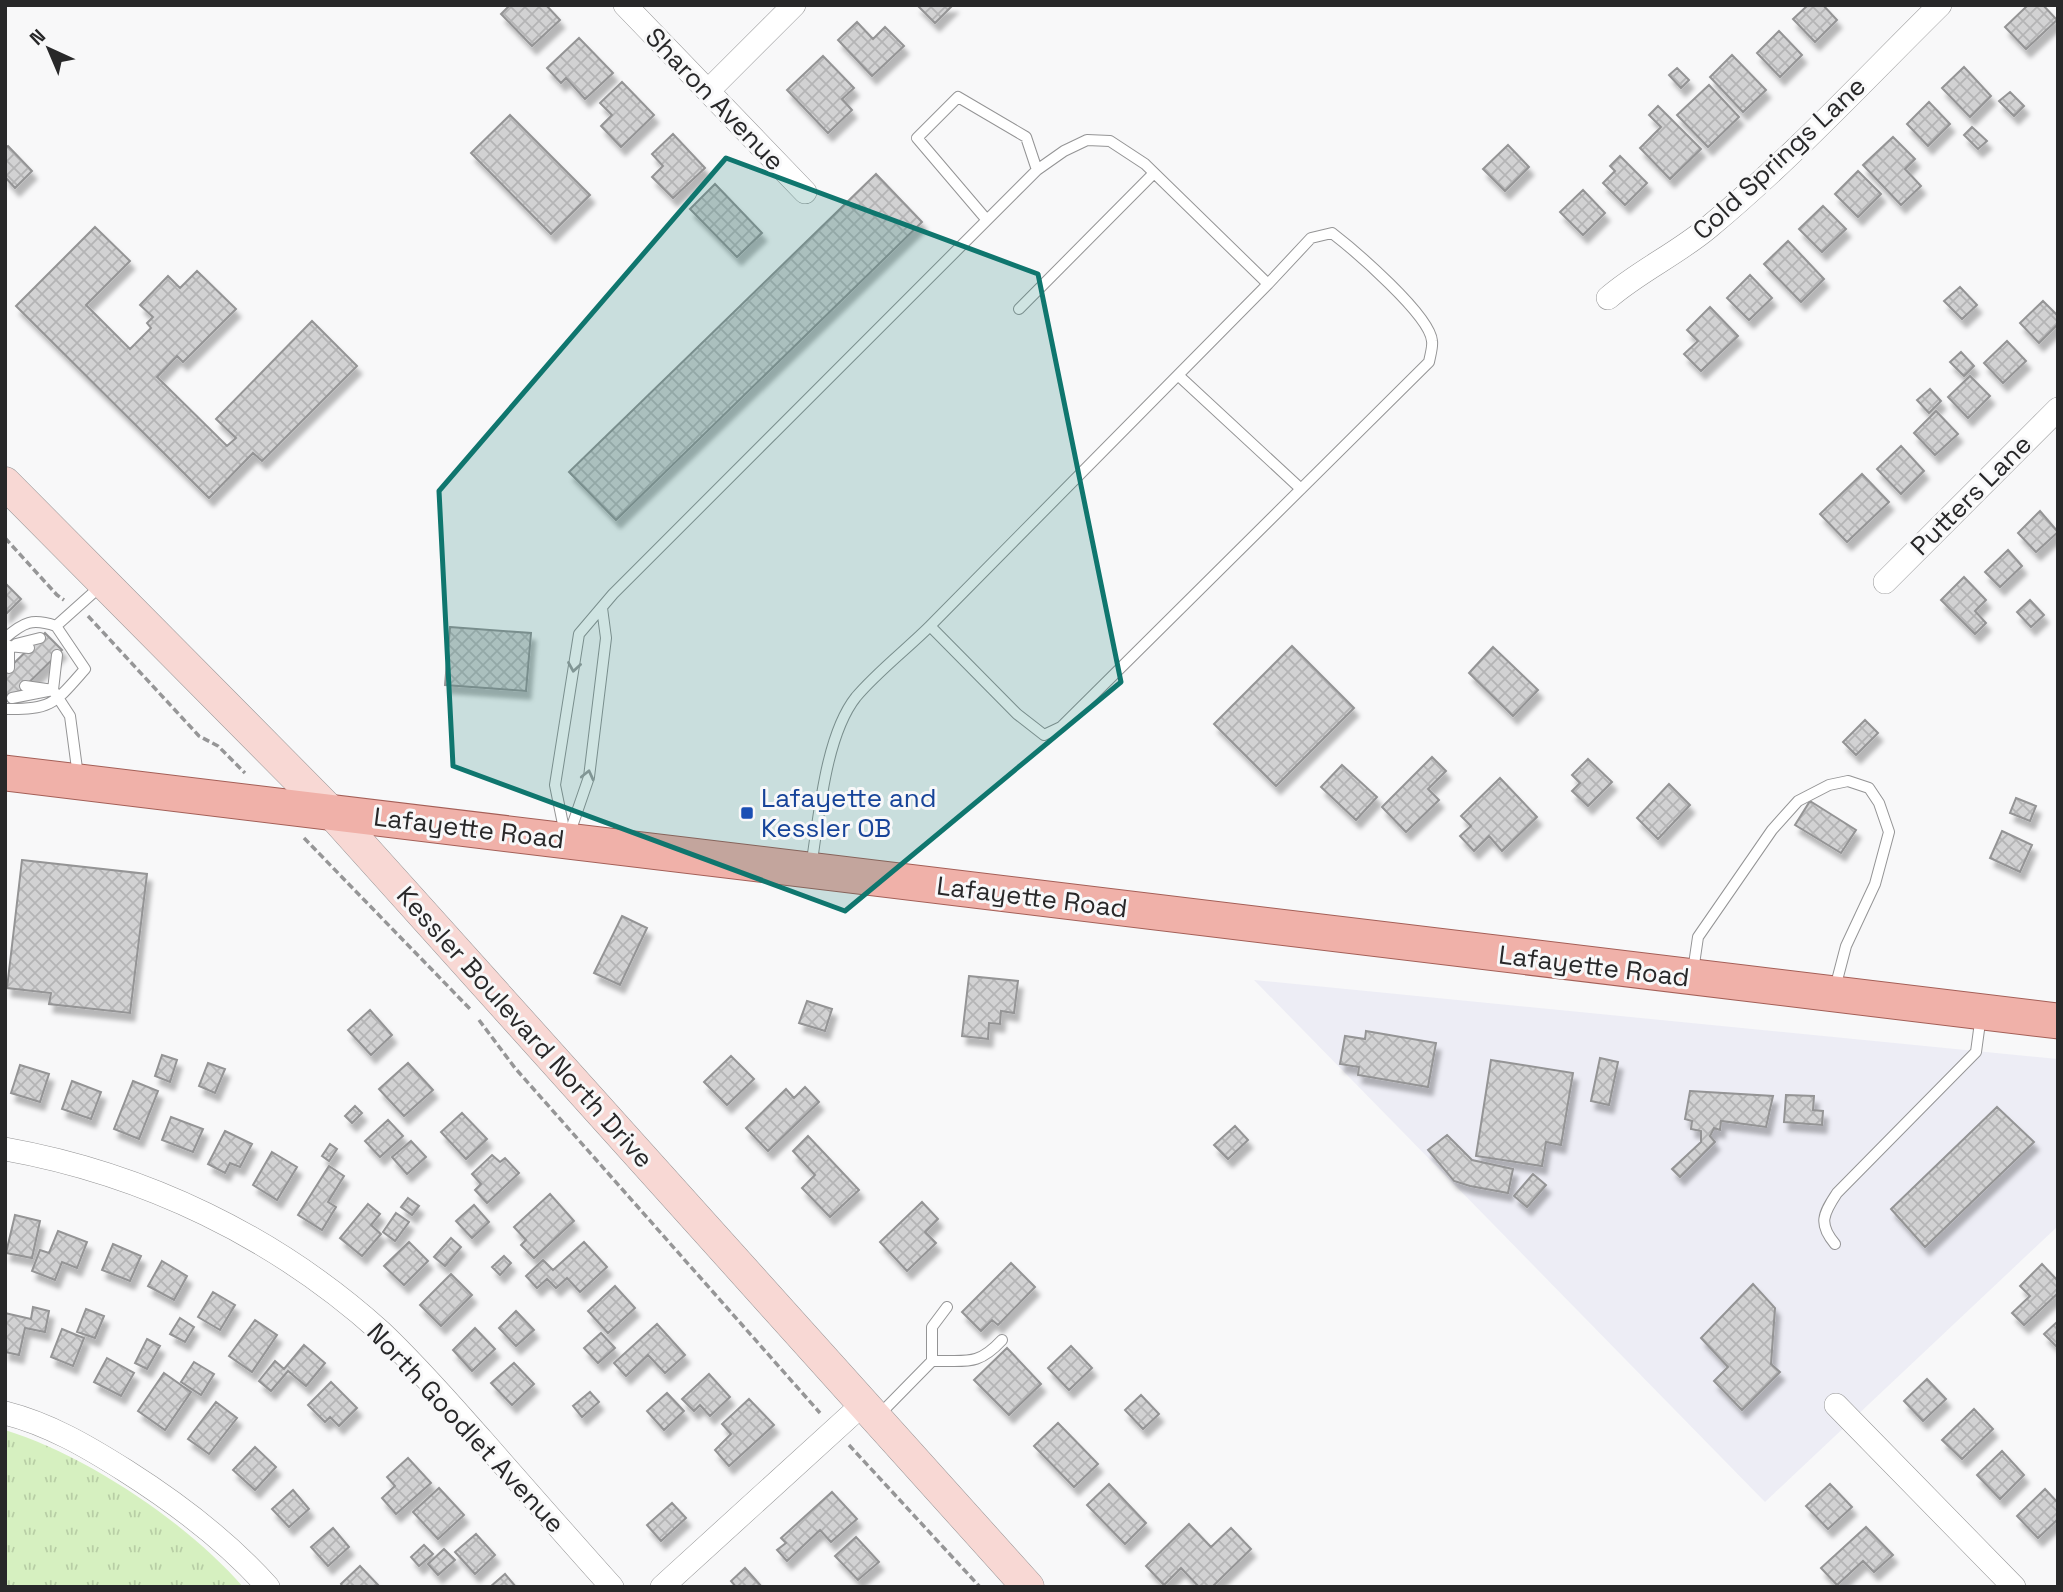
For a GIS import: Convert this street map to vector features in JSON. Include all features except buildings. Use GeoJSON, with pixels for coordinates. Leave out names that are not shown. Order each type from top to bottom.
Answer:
{"type":"FeatureCollection","features":[{"type":"Feature","properties":{"kind":"main road","name":"Kessler Boulevard North Drive"},"geometry":{"type":"LineString","coordinates":[[5,483],[331,812],[1028,1587]]}},
{"type":"Feature","properties":{"kind":"main road","name":"Lafayette Road"},"geometry":{"type":"LineString","coordinates":[[5,773],[2058,1021]]}},
{"type":"Feature","properties":{"kind":"street","name":"Sharon Avenue"},"geometry":{"type":"LineString","coordinates":[[625,5],[805,192]]}},
{"type":"Feature","properties":{"kind":"street"},"geometry":{"type":"LineString","coordinates":[[708,91],[794,5]]}},
{"type":"Feature","properties":{"kind":"street","name":"Cold Springs Lane"},"geometry":{"type":"LineString","coordinates":[[1608,298],[1630,279],[1671,254],[1717,220],[1765,177],[1940,5]]}},
{"type":"Feature","properties":{"kind":"street","name":"Putters Lane"},"geometry":{"type":"LineString","coordinates":[[1885,582],[2058,409]]}},
{"type":"Feature","properties":{"kind":"street","name":"North Goodlet Avenue"},"geometry":{"type":"LineString","coordinates":[[5,1149],[62,1161],[159,1193],[232,1227],[310,1275],[373,1326],[417,1368],[612,1587]]}},
{"type":"Feature","properties":{"kind":"street"},"geometry":{"type":"LineString","coordinates":[[1836,1405],[2014,1587]]}},
{"type":"Feature","properties":{"kind":"street"},"geometry":{"type":"LineString","coordinates":[[662,1587],[835,1430],[869,1411]]}},
{"type":"Feature","properties":{"kind":"street"},"geometry":{"type":"LineString","coordinates":[[5,1413],[24,1418],[80,1442],[165,1496],[200,1522],[268,1587]]}},
{"type":"Feature","properties":{"kind":"lane"},"geometry":{"type":"LineString","coordinates":[[986,219],[917,138],[958,97],[1026,136],[1037,170]]}},
{"type":"Feature","properties":{"kind":"lane"},"geometry":{"type":"LineString","coordinates":[[567,840],[555,785],[579,634],[613,594],[1037,170],[1064,151],[1087,140],[1110,141],[1145,164],[1268,284]]}},
{"type":"Feature","properties":{"kind":"lane"},"geometry":{"type":"LineString","coordinates":[[1019,309],[1154,173]]}},
{"type":"Feature","properties":{"kind":"lane"},"geometry":{"type":"LineString","coordinates":[[810,870],[837,730],[856,698],[1179,376],[1311,238],[1332,233],[1424,319],[1432,340],[1429,362],[1061,727],[1044,735],[1017,714],[930,626]]}},
{"type":"Feature","properties":{"kind":"lane"},"geometry":{"type":"LineString","coordinates":[[1179,376],[1301,489]]}},
{"type":"Feature","properties":{"kind":"lane"},"geometry":{"type":"LineString","coordinates":[[56,626],[104,583]]}},
{"type":"Feature","properties":{"kind":"lane"},"geometry":{"type":"LineString","coordinates":[[567,840],[589,777],[606,638],[602,608]]}},
{"type":"Feature","properties":{"kind":"lane"},"geometry":{"type":"LineString","coordinates":[[5,709],[35,709],[85,669],[56,626],[41,621],[22,623],[6,646],[9,668]]}},
{"type":"Feature","properties":{"kind":"lane"},"geometry":{"type":"LineString","coordinates":[[6,646],[40,638]]}},
{"type":"Feature","properties":{"kind":"lane"},"geometry":{"type":"LineString","coordinates":[[6,646],[29,648]]}},
{"type":"Feature","properties":{"kind":"lane"},"geometry":{"type":"LineString","coordinates":[[56,694],[57,655]]}},
{"type":"Feature","properties":{"kind":"lane"},"geometry":{"type":"LineString","coordinates":[[46,665],[56,694],[70,716],[79,782]]}},
{"type":"Feature","properties":{"kind":"lane"},"geometry":{"type":"LineString","coordinates":[[25,686],[56,694]]}},
{"type":"Feature","properties":{"kind":"lane"},"geometry":{"type":"LineString","coordinates":[[12,698],[56,694]]}},
{"type":"Feature","properties":{"kind":"lane"},"geometry":{"type":"LineString","coordinates":[[1693,977],[1698,937],[1772,830],[1798,801],[1829,785],[1848,781],[1869,788],[1879,803],[1889,832],[1875,884],[1846,946],[1833,994]]}},
{"type":"Feature","properties":{"kind":"lane"},"geometry":{"type":"LineString","coordinates":[[1835,1244],[1823,1223],[1826,1209],[1837,1193],[1976,1052],[1982,1012]]}},
{"type":"Feature","properties":{"kind":"lane"},"geometry":{"type":"LineString","coordinates":[[932,1361],[932,1327],[947,1307]]}},
{"type":"Feature","properties":{"kind":"lane"},"geometry":{"type":"LineString","coordinates":[[869,1411],[932,1361],[968,1362],[989,1354],[1002,1340]]}},
{"type":"Feature","properties":{"kind":"path"},"geometry":{"type":"LineString","coordinates":[[5,538],[57,595],[92,619],[199,736],[218,747],[247,775]]}},
{"type":"Feature","properties":{"kind":"path"},"geometry":{"type":"LineString","coordinates":[[275,805],[322,859],[420,956],[480,1021],[515,1068],[835,1430],[980,1587]]}},
{"type":"Feature","properties":{"kind":"highlighted area"},"geometry":{"type":"Polygon","coordinates":[[[726,158],[1038,274],[1121,682],[845,911],[453,766],[439,491],[726,158]]]}},
{"type":"Feature","properties":{"kind":"shaded area"},"geometry":{"type":"Polygon","coordinates":[[[1254,980],[2058,1059],[2058,1226],[1765,1502],[1254,980]]]}},
{"type":"Feature","properties":{"kind":"green space"},"geometry":{"type":"Polygon","coordinates":[[[5,1430],[69,1456],[134,1494],[194,1539],[243,1587],[5,1587],[5,1430]]]}},
{"type":"Feature","properties":{"kind":"place","name":"Lafayette and Kessler OB"},"geometry":{"type":"Point","coordinates":[747,813]}}]}
